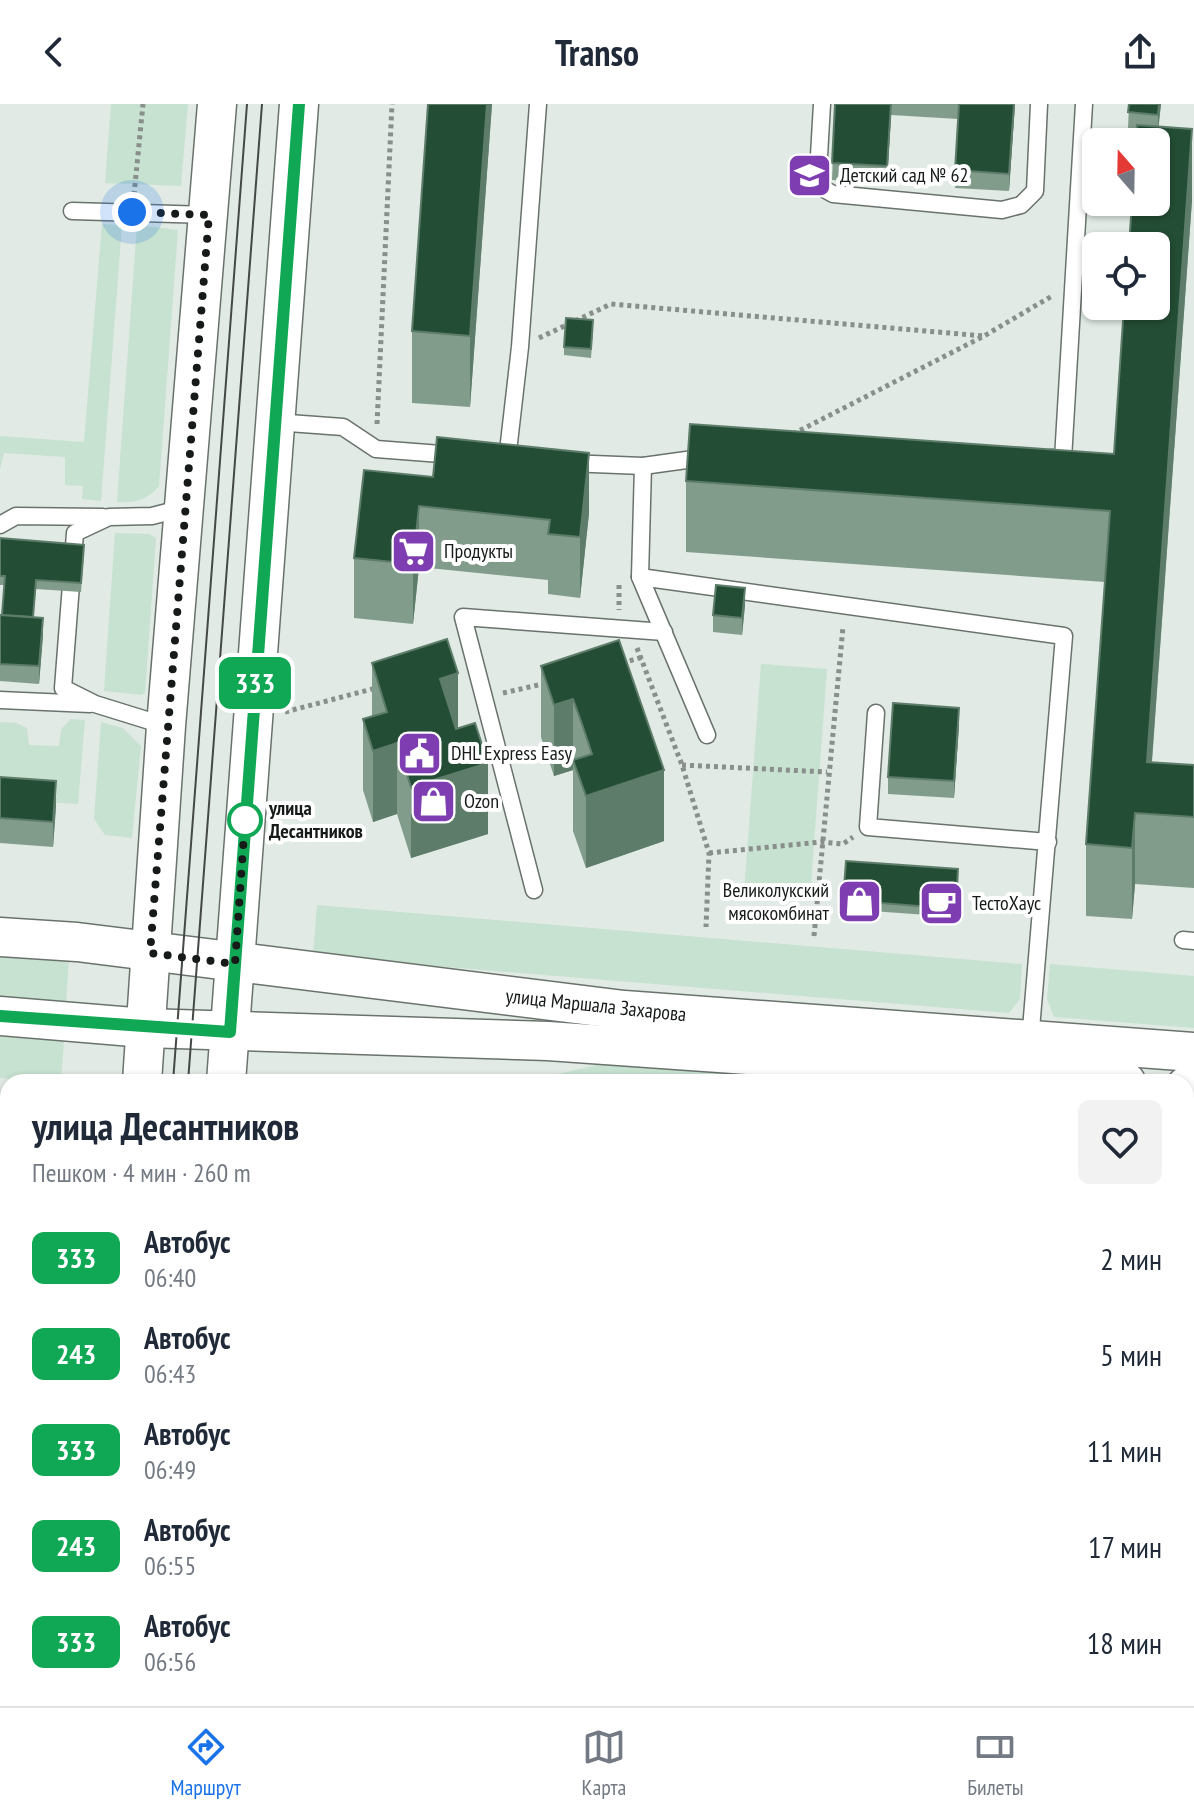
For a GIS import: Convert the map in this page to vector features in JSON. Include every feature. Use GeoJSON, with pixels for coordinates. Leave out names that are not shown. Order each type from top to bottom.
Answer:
{"type":"FeatureCollection","features":[{"type":"Feature","properties":{"kind":"street"},"geometry":{"type":"LineString","coordinates":[[142,1074],[166,726],[217,104]]}},
{"type":"Feature","properties":{"kind":"street"},"geometry":{"type":"LineString","coordinates":[[227,1074],[299,104]]}},
{"type":"Feature","properties":{"kind":"street","name":"улица Маршала Захарова"},"geometry":{"type":"LineString","coordinates":[[0,937],[1029,1057],[1095,1074]]}},
{"type":"Feature","properties":{"kind":"street","name":"улица Маршала Захарова"},"geometry":{"type":"LineString","coordinates":[[0,1016],[230,1032],[1029,1057],[1194,1052]]}},
{"type":"Feature","properties":{"kind":"lane"},"geometry":{"type":"LineString","coordinates":[[275,422],[343,427],[376,449],[514,460],[538,104]]}},
{"type":"Feature","properties":{"kind":"lane"},"geometry":{"type":"LineString","coordinates":[[822,104],[818,173],[822,188],[833,194],[1002,210],[1021,205],[1035,191],[1039,104]]}},
{"type":"Feature","properties":{"kind":"lane"},"geometry":{"type":"LineString","coordinates":[[1032,458],[1063,459],[1076,282],[1084,104]]}},
{"type":"Feature","properties":{"kind":"lane"},"geometry":{"type":"LineString","coordinates":[[72,211],[209,215]]}},
{"type":"Feature","properties":{"kind":"lane"},"geometry":{"type":"LineString","coordinates":[[552,462],[643,466],[718,455]]}},
{"type":"Feature","properties":{"kind":"lane"},"geometry":{"type":"LineString","coordinates":[[643,466],[640,577],[707,735]]}},
{"type":"Feature","properties":{"kind":"lane"},"geometry":{"type":"LineString","coordinates":[[0,525],[16,516],[152,516],[183,508]]}},
{"type":"Feature","properties":{"kind":"lane"},"geometry":{"type":"LineString","coordinates":[[109,517],[75,533],[63,688],[95,704],[166,726]]}},
{"type":"Feature","properties":{"kind":"lane"},"geometry":{"type":"LineString","coordinates":[[640,577],[1064,636],[1029,1057]]}},
{"type":"Feature","properties":{"kind":"lane"},"geometry":{"type":"LineString","coordinates":[[534,890],[463,617],[664,632]]}},
{"type":"Feature","properties":{"kind":"lane"},"geometry":{"type":"LineString","coordinates":[[0,700],[95,704]]}},
{"type":"Feature","properties":{"kind":"lane"},"geometry":{"type":"LineString","coordinates":[[876,713],[868,827],[1048,842]]}},
{"type":"Feature","properties":{"kind":"path"},"geometry":{"type":"LineString","coordinates":[[135,184],[143,104]]}},
{"type":"Feature","properties":{"kind":"path"},"geometry":{"type":"LineString","coordinates":[[376,449],[392,104]]}},
{"type":"Feature","properties":{"kind":"path"},"geometry":{"type":"LineString","coordinates":[[791,435],[984,336],[1076,282]]}},
{"type":"Feature","properties":{"kind":"path"},"geometry":{"type":"LineString","coordinates":[[520,347],[611,304],[984,336]]}},
{"type":"Feature","properties":{"kind":"path"},"geometry":{"type":"LineString","coordinates":[[814,936],[843,625]]}},
{"type":"Feature","properties":{"kind":"path"},"geometry":{"type":"LineString","coordinates":[[641,659],[682,765],[709,853],[706,927]]}},
{"type":"Feature","properties":{"kind":"path"},"geometry":{"type":"LineString","coordinates":[[370,689],[375,703]]}},
{"type":"Feature","properties":{"kind":"path"},"geometry":{"type":"LineString","coordinates":[[279,713],[320,704]]}},
{"type":"Feature","properties":{"kind":"path"},"geometry":{"type":"LineString","coordinates":[[682,765],[827,772]]}},
{"type":"Feature","properties":{"kind":"path"},"geometry":{"type":"LineString","coordinates":[[709,853],[821,842],[843,844]]}},
{"type":"Feature","properties":{"kind":"green space"},"geometry":{"type":"Polygon","coordinates":[[[111,104],[188,104],[181,186],[105,183],[111,104]]]}},
{"type":"Feature","properties":{"kind":"green space"},"geometry":{"type":"Polygon","coordinates":[[[102,224],[122,225],[101,501],[82,499],[83,486],[65,485],[65,457],[4,453],[0,470],[0,436],[84,442],[102,224]]]}},
{"type":"Feature","properties":{"kind":"green space"},"geometry":{"type":"Polygon","coordinates":[[[137,225],[178,230],[159,486],[140,500],[117,502],[137,225]]]}},
{"type":"Feature","properties":{"kind":"green space"},"geometry":{"type":"Polygon","coordinates":[[[115,533],[149,534],[156,538],[145,693],[141,695],[104,691],[115,533]]]}},
{"type":"Feature","properties":{"kind":"green space"},"geometry":{"type":"Polygon","coordinates":[[[761,664],[827,669],[810,898],[744,894],[761,664]]]}},
{"type":"Feature","properties":{"kind":"green space"},"geometry":{"type":"Polygon","coordinates":[[[71,719],[85,720],[78,804],[0,799],[0,722],[16,723],[27,728],[29,745],[59,746],[61,729],[71,719]]]}},
{"type":"Feature","properties":{"kind":"green space"},"geometry":{"type":"Polygon","coordinates":[[[101,722],[123,728],[141,746],[132,838],[105,835],[94,819],[101,722]]]}},
{"type":"Feature","properties":{"kind":"green space"},"geometry":{"type":"Polygon","coordinates":[[[317,905],[1022,964],[1020,999],[1009,1013],[313,956],[317,905]]]}},
{"type":"Feature","properties":{"kind":"green space"},"geometry":{"type":"Polygon","coordinates":[[[0,953],[69,958],[66,1003],[0,998],[0,953]]]}},
{"type":"Feature","properties":{"kind":"green space"},"geometry":{"type":"Polygon","coordinates":[[[1050,964],[1194,976],[1194,1028],[1054,1017],[1047,999],[1050,964]]]}},
{"type":"Feature","properties":{"kind":"green space"},"geometry":{"type":"Polygon","coordinates":[[[0,1036],[64,1040],[62,1074],[0,1074],[0,1036]]]}},
{"type":"Feature","properties":{"kind":"green space"},"geometry":{"type":"Polygon","coordinates":[[[613,1061],[778,1074],[559,1074],[613,1061]]]}},
{"type":"Feature","properties":{"kind":"building"},"geometry":{"type":"Polygon","coordinates":[[[428,104],[487,104],[470,336],[412,331],[428,104]]]}},
{"type":"Feature","properties":{"kind":"building"},"geometry":{"type":"Polygon","coordinates":[[[835,104],[891,104],[887,166],[832,163],[835,104]]]}},
{"type":"Feature","properties":{"kind":"building"},"geometry":{"type":"Polygon","coordinates":[[[959,104],[1014,104],[1009,174],[955,170],[959,104]]]}},
{"type":"Feature","properties":{"kind":"building"},"geometry":{"type":"Polygon","coordinates":[[[1129,104],[1159,104],[1158,115],[1128,112],[1129,104]]]}},
{"type":"Feature","properties":{"kind":"building"},"geometry":{"type":"Polygon","coordinates":[[[1137,125],[1192,129],[1147,762],[1194,765],[1194,817],[1135,813],[1132,848],[1086,844],[1110,511],[686,481],[690,424],[1114,454],[1123,320],[1170,320],[1170,232],[1130,232],[1131,216],[1170,216],[1170,128],[1137,128],[1137,125]]]}},
{"type":"Feature","properties":{"kind":"building"},"geometry":{"type":"Polygon","coordinates":[[[566,318],[593,320],[591,349],[564,347],[566,318]]]}},
{"type":"Feature","properties":{"kind":"building"},"geometry":{"type":"Polygon","coordinates":[[[437,437],[589,453],[580,537],[548,534],[550,520],[419,506],[413,564],[354,558],[364,470],[433,477],[437,437]]]}},
{"type":"Feature","properties":{"kind":"building"},"geometry":{"type":"Polygon","coordinates":[[[0,538],[84,545],[81,583],[36,580],[33,617],[2,615],[5,576],[0,576],[0,538]]]}},
{"type":"Feature","properties":{"kind":"building"},"geometry":{"type":"Polygon","coordinates":[[[716,585],[745,588],[742,618],[713,615],[716,585]]]}},
{"type":"Feature","properties":{"kind":"building"},"geometry":{"type":"Polygon","coordinates":[[[0,615],[43,618],[39,666],[0,664],[0,615]]]}},
{"type":"Feature","properties":{"kind":"building"},"geometry":{"type":"Polygon","coordinates":[[[447,639],[458,673],[440,679],[456,729],[475,723],[488,763],[411,787],[397,743],[373,751],[363,719],[387,712],[372,663],[447,639]]]}},
{"type":"Feature","properties":{"kind":"building"},"geometry":{"type":"Polygon","coordinates":[[[619,640],[664,770],[586,796],[573,760],[592,754],[582,724],[573,699],[554,705],[541,666],[619,640]]]}},
{"type":"Feature","properties":{"kind":"building"},"geometry":{"type":"Polygon","coordinates":[[[893,703],[959,708],[954,781],[888,777],[893,703]]]}},
{"type":"Feature","properties":{"kind":"building"},"geometry":{"type":"Polygon","coordinates":[[[0,777],[56,781],[53,822],[0,818],[0,777]]]}},
{"type":"Feature","properties":{"kind":"building"},"geometry":{"type":"Polygon","coordinates":[[[846,861],[958,869],[956,909],[843,900],[846,861]]]}},
{"type":"Feature","properties":{"kind":"tram line"},"geometry":{"type":"LineString","coordinates":[[174,1074],[247,104]]}},
{"type":"Feature","properties":{"kind":"tram line"},"geometry":{"type":"LineString","coordinates":[[189,1074],[262,104]]}},
{"type":"Feature","properties":{"kind":"bus line","name":"333"},"geometry":{"type":"LineString","coordinates":[[0,1016],[230,1032],[299,104]]}},
{"type":"Feature","properties":{"kind":"place","name":"Детский сад № 62"},"geometry":{"type":"Point","coordinates":[809,175]}},
{"type":"Feature","properties":{"kind":"place","name":"Продукты"},"geometry":{"type":"Point","coordinates":[413,551]}},
{"type":"Feature","properties":{"kind":"place","name":"DHL Express Easy"},"geometry":{"type":"Point","coordinates":[420,753]}},
{"type":"Feature","properties":{"kind":"place","name":"Ozon"},"geometry":{"type":"Point","coordinates":[433,801]}},
{"type":"Feature","properties":{"kind":"place","name":"улица Десантников"},"geometry":{"type":"Point","coordinates":[245,820]}},
{"type":"Feature","properties":{"kind":"place","name":"Великолукский мясокомбинат"},"geometry":{"type":"Point","coordinates":[860,901]}},
{"type":"Feature","properties":{"kind":"place","name":"ТестоХаус"},"geometry":{"type":"Point","coordinates":[941,903]}},
{"type":"Feature","properties":{"kind":"route"},"geometry":{"type":"LineString","coordinates":[[132,212],[209,215],[150,953],[235,964],[245,820]]}}]}
